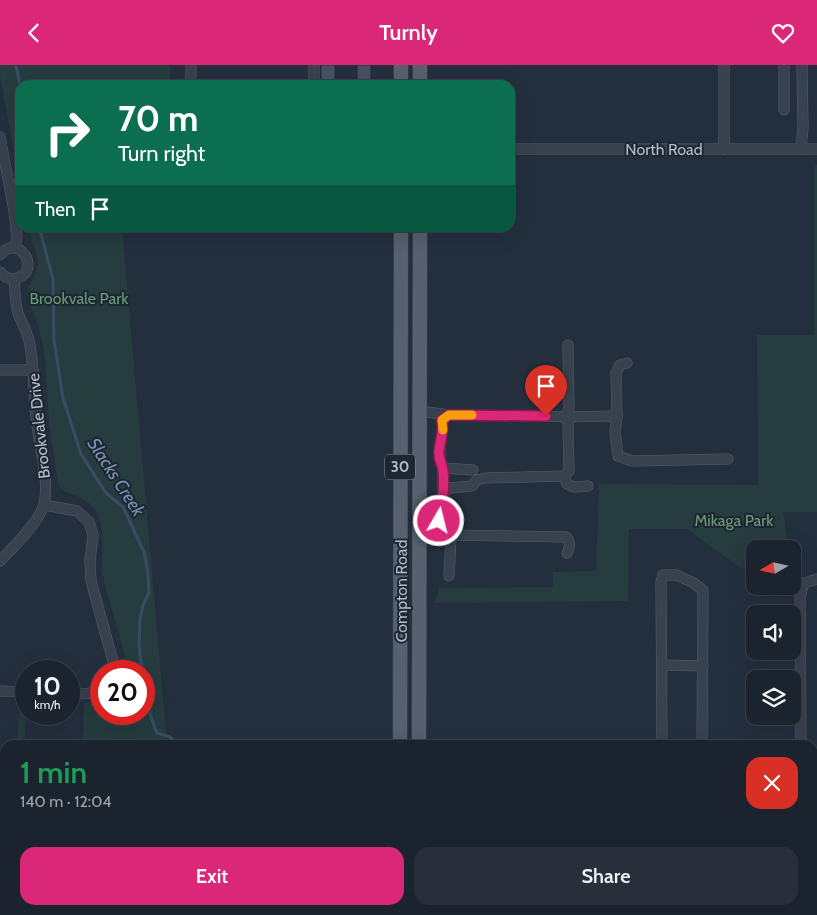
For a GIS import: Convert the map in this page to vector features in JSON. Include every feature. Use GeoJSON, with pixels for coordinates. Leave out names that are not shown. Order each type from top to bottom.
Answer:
{"type":"FeatureCollection","features":[{"type":"Feature","properties":{"kind":"main road"},"geometry":{"type":"LineString","coordinates":[[401,65],[401,80]]}},
{"type":"Feature","properties":{"kind":"main road"},"geometry":{"type":"LineString","coordinates":[[420,65],[420,80]]}},
{"type":"Feature","properties":{"kind":"main road","name":"Compton Road"},"geometry":{"type":"LineString","coordinates":[[400,740],[401,232]]}},
{"type":"Feature","properties":{"kind":"main road","name":"Compton Road"},"geometry":{"type":"LineString","coordinates":[[419,740],[425,525],[419,411],[420,232]]}},
{"type":"Feature","properties":{"kind":"street"},"geometry":{"type":"LineString","coordinates":[[191,65],[191,80]]}},
{"type":"Feature","properties":{"kind":"street"},"geometry":{"type":"LineString","coordinates":[[314,65],[314,80]]}},
{"type":"Feature","properties":{"kind":"street"},"geometry":{"type":"LineString","coordinates":[[724,65],[724,149]]}},
{"type":"Feature","properties":{"kind":"street"},"geometry":{"type":"LineString","coordinates":[[784,65],[784,110]]}},
{"type":"Feature","properties":{"kind":"street"},"geometry":{"type":"LineString","coordinates":[[801,149],[803,127],[802,65]]}},
{"type":"Feature","properties":{"kind":"street"},"geometry":{"type":"LineString","coordinates":[[0,137],[2,160],[15,220]]}},
{"type":"Feature","properties":{"kind":"street","name":"North Road"},"geometry":{"type":"LineString","coordinates":[[515,149],[817,149]]}},
{"type":"Feature","properties":{"kind":"street"},"geometry":{"type":"LineString","coordinates":[[14,248],[16,232]]}},
{"type":"Feature","properties":{"kind":"street"},"geometry":{"type":"LineString","coordinates":[[0,255],[4,250],[20,249],[28,261],[28,266],[23,275],[14,279],[5,277],[0,272]]}},
{"type":"Feature","properties":{"kind":"street","name":"Brookvale Drive"},"geometry":{"type":"LineString","coordinates":[[14,279],[18,312],[27,333],[33,370],[37,429],[45,482],[44,505]]}},
{"type":"Feature","properties":{"kind":"street"},"geometry":{"type":"LineString","coordinates":[[564,417],[569,411],[568,345]]}},
{"type":"Feature","properties":{"kind":"street"},"geometry":{"type":"LineString","coordinates":[[627,363],[620,365],[616,373],[617,416],[615,431],[618,456],[632,461],[728,459]]}},
{"type":"Feature","properties":{"kind":"street"},"geometry":{"type":"LineString","coordinates":[[0,370],[33,370]]}},
{"type":"Feature","properties":{"kind":"street"},"geometry":{"type":"LineString","coordinates":[[419,411],[449,415],[617,416]]}},
{"type":"Feature","properties":{"kind":"street"},"geometry":{"type":"LineString","coordinates":[[425,525],[439,521],[443,492],[443,468],[440,463],[439,451],[444,429],[442,420],[449,415]]}},
{"type":"Feature","properties":{"kind":"street"},"geometry":{"type":"LineString","coordinates":[[443,492],[450,488],[472,486],[478,480],[564,476],[569,471],[568,422],[564,417]]}},
{"type":"Feature","properties":{"kind":"street"},"geometry":{"type":"LineString","coordinates":[[443,468],[474,469]]}},
{"type":"Feature","properties":{"kind":"street"},"geometry":{"type":"LineString","coordinates":[[564,476],[567,484],[574,487],[588,486]]}},
{"type":"Feature","properties":{"kind":"street"},"geometry":{"type":"LineString","coordinates":[[0,561],[36,520],[44,505],[77,511],[89,522],[93,535],[90,561],[91,581],[113,660]]}},
{"type":"Feature","properties":{"kind":"street"},"geometry":{"type":"LineString","coordinates":[[425,525],[447,531],[451,538],[449,576]]}},
{"type":"Feature","properties":{"kind":"street"},"geometry":{"type":"LineString","coordinates":[[449,535],[566,537],[570,548],[567,553]]}},
{"type":"Feature","properties":{"kind":"street"},"geometry":{"type":"LineString","coordinates":[[662,740],[661,582],[663,575],[676,575],[704,591],[702,740]]}},
{"type":"Feature","properties":{"kind":"street"},"geometry":{"type":"LineString","coordinates":[[801,740],[800,597],[804,583],[817,579]]}},
{"type":"Feature","properties":{"kind":"street"},"geometry":{"type":"LineString","coordinates":[[662,665],[703,666]]}},
{"type":"Feature","properties":{"kind":"street"},"geometry":{"type":"LineString","coordinates":[[0,691],[15,692]]}},
{"type":"Feature","properties":{"kind":"green space"},"geometry":{"type":"Polygon","coordinates":[[[0,65],[170,65],[170,80],[15,80],[15,158],[0,76],[0,65]]]}},
{"type":"Feature","properties":{"kind":"green space","name":"Mikaga Park"},"geometry":{"type":"Polygon","coordinates":[[[814,165],[817,165],[817,512],[783,512],[788,540],[746,540],[746,569],[741,568],[687,529],[629,529],[628,601],[435,603],[439,588],[553,587],[553,572],[596,571],[599,484],[758,485],[757,335],[814,335],[814,165]]]}},
{"type":"Feature","properties":{"kind":"green space","name":"Brookvale Park"},"geometry":{"type":"Polygon","coordinates":[[[29,232],[122,232],[167,740],[83,740],[84,703],[90,703],[90,725],[155,725],[155,660],[124,660],[124,652],[102,574],[102,532],[98,514],[83,499],[59,487],[49,424],[45,357],[39,328],[28,296],[29,286],[37,271],[38,260],[29,232]]]}},
{"type":"Feature","properties":{"kind":"green space"},"geometry":{"type":"Polygon","coordinates":[[[18,725],[25,725],[27,740],[18,739],[18,725]]]}},
{"type":"Feature","properties":{"kind":"building"},"geometry":{"type":"Polygon","coordinates":[[[321,65],[335,65],[335,80],[321,80],[321,65]]]}},
{"type":"Feature","properties":{"kind":"building"},"geometry":{"type":"Polygon","coordinates":[[[357,65],[371,65],[371,80],[357,80],[357,65]]]}},
{"type":"Feature","properties":{"kind":"waterway","name":"Slacks Creek"},"geometry":{"type":"LineString","coordinates":[[16,65],[19,80]]}},
{"type":"Feature","properties":{"kind":"waterway","name":"Slacks Creek"},"geometry":{"type":"LineString","coordinates":[[40,232],[53,279],[54,340],[63,398],[81,454],[106,493],[123,507],[144,552],[149,593],[143,605],[140,619],[141,660]]}},
{"type":"Feature","properties":{"kind":"waterway","name":"Slacks Creek"},"geometry":{"type":"LineString","coordinates":[[154,725],[157,733],[174,740]]}},
{"type":"Feature","properties":{"kind":"slow traffic"},"geometry":{"type":"LineString","coordinates":[[443,430],[442,420],[449,415],[472,415]]}},
{"type":"Feature","properties":{"kind":"route"},"geometry":{"type":"LineString","coordinates":[[439,521],[443,492],[443,468],[440,463],[439,451],[444,429],[442,420],[449,415],[546,416]]}}]}
